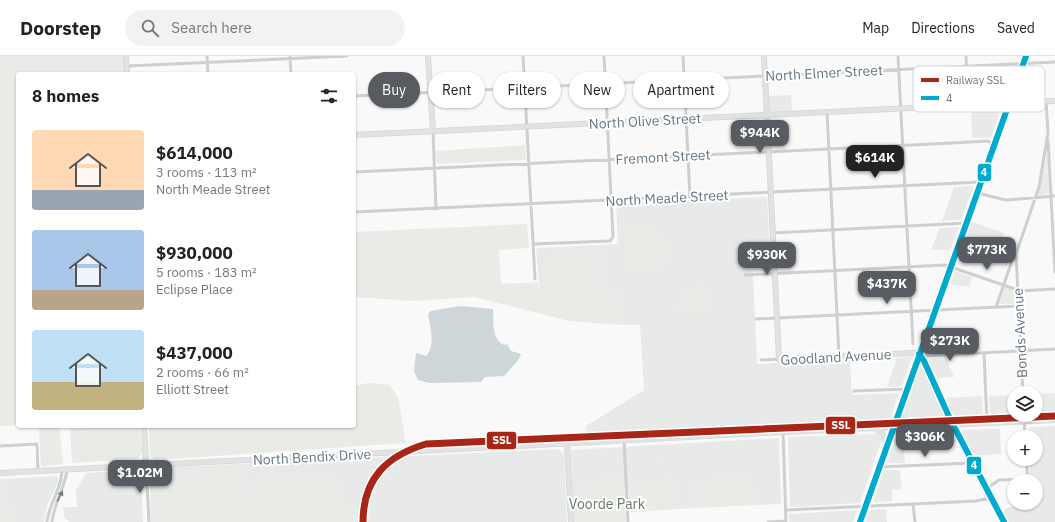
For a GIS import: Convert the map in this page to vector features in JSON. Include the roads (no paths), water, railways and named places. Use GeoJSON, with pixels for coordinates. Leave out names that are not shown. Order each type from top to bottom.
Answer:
{"type":"FeatureCollection","features":[{"type":"Feature","properties":{"kind":"main road"},"geometry":{"type":"LineString","coordinates":[[1023,66],[1026,56]]}},
{"type":"Feature","properties":{"kind":"main road"},"geometry":{"type":"LineString","coordinates":[[860,522],[1006,112]]}},
{"type":"Feature","properties":{"kind":"main road"},"geometry":{"type":"LineString","coordinates":[[898,414],[905,423],[913,427]]}},
{"type":"Feature","properties":{"kind":"main road"},"geometry":{"type":"LineString","coordinates":[[874,428],[883,434],[887,445]]}},
{"type":"Feature","properties":{"kind":"street"},"geometry":{"type":"LineString","coordinates":[[126,56],[126,72]]}},
{"type":"Feature","properties":{"kind":"street"},"geometry":{"type":"LineString","coordinates":[[207,56],[208,72]]}},
{"type":"Feature","properties":{"kind":"street"},"geometry":{"type":"LineString","coordinates":[[126,66],[290,57],[346,56]]}},
{"type":"Feature","properties":{"kind":"street"},"geometry":{"type":"LineString","coordinates":[[428,56],[429,72]]}},
{"type":"Feature","properties":{"kind":"street"},"geometry":{"type":"LineString","coordinates":[[523,56],[524,72]]}},
{"type":"Feature","properties":{"kind":"street"},"geometry":{"type":"LineString","coordinates":[[604,56],[605,72]]}},
{"type":"Feature","properties":{"kind":"street"},"geometry":{"type":"LineString","coordinates":[[683,56],[684,72]]}},
{"type":"Feature","properties":{"kind":"street"},"geometry":{"type":"LineString","coordinates":[[764,56],[779,359]]}},
{"type":"Feature","properties":{"kind":"street"},"geometry":{"type":"LineString","coordinates":[[898,56],[913,344]]}},
{"type":"Feature","properties":{"kind":"street"},"geometry":{"type":"LineString","coordinates":[[966,56],[966,66]]}},
{"type":"Feature","properties":{"kind":"street"},"geometry":{"type":"LineString","coordinates":[[290,57],[291,72]]}},
{"type":"Feature","properties":{"kind":"street","name":"North Elmer Street"},"geometry":{"type":"LineString","coordinates":[[966,66],[1055,62]]}},
{"type":"Feature","properties":{"kind":"street","name":"North Elmer Street"},"geometry":{"type":"LineString","coordinates":[[729,78],[913,68]]}},
{"type":"Feature","properties":{"kind":"street","name":"North Elmer Street"},"geometry":{"type":"LineString","coordinates":[[356,96],[428,92]]}},
{"type":"Feature","properties":{"kind":"street"},"geometry":{"type":"LineString","coordinates":[[1046,101],[1053,196],[1055,272]]}},
{"type":"Feature","properties":{"kind":"street","name":"North Olive Street"},"geometry":{"type":"LineString","coordinates":[[1046,101],[1055,101]]}},
{"type":"Feature","properties":{"kind":"street","name":"North Olive Street"},"geometry":{"type":"LineString","coordinates":[[356,135],[913,107]]}},
{"type":"Feature","properties":{"kind":"street"},"geometry":{"type":"LineString","coordinates":[[431,108],[436,209]]}},
{"type":"Feature","properties":{"kind":"street"},"geometry":{"type":"LineString","coordinates":[[526,108],[535,279]]}},
{"type":"Feature","properties":{"kind":"street"},"geometry":{"type":"LineString","coordinates":[[533,244],[610,241],[612,239],[612,200],[607,108]]}},
{"type":"Feature","properties":{"kind":"street"},"geometry":{"type":"LineString","coordinates":[[685,108],[690,197]]}},
{"type":"Feature","properties":{"kind":"street"},"geometry":{"type":"LineString","coordinates":[[827,112],[839,356]]}},
{"type":"Feature","properties":{"kind":"street","name":"Bonds Avenue"},"geometry":{"type":"LineString","coordinates":[[1023,386],[1016,254],[1042,173],[1048,133]]}},
{"type":"Feature","properties":{"kind":"street","name":"Fremont Street"},"geometry":{"type":"LineString","coordinates":[[356,172],[987,141],[995,144]]}},
{"type":"Feature","properties":{"kind":"street","name":"North Meade Street"},"geometry":{"type":"LineString","coordinates":[[356,212],[981,182]]}},
{"type":"Feature","properties":{"kind":"street"},"geometry":{"type":"LineString","coordinates":[[977,193],[1004,200],[1053,196]]}},
{"type":"Feature","properties":{"kind":"street"},"geometry":{"type":"LineString","coordinates":[[772,233],[966,223]]}},
{"type":"Feature","properties":{"kind":"street","name":"Bonds Avenue"},"geometry":{"type":"LineString","coordinates":[[996,307],[1012,261]]}},
{"type":"Feature","properties":{"kind":"street"},"geometry":{"type":"LineString","coordinates":[[745,275],[951,266],[1018,290],[1055,289]]}},
{"type":"Feature","properties":{"kind":"street"},"geometry":{"type":"LineString","coordinates":[[756,319],[1019,306]]}},
{"type":"Feature","properties":{"kind":"street","name":"Goodland Avenue"},"geometry":{"type":"LineString","coordinates":[[761,360],[914,353],[926,356],[1055,349]]}},
{"type":"Feature","properties":{"kind":"street"},"geometry":{"type":"LineString","coordinates":[[984,353],[987,424]]}},
{"type":"Feature","properties":{"kind":"street"},"geometry":{"type":"LineString","coordinates":[[919,354],[924,361],[972,463],[1004,522]]}},
{"type":"Feature","properties":{"kind":"street"},"geometry":{"type":"LineString","coordinates":[[854,391],[907,389]]}},
{"type":"Feature","properties":{"kind":"street","name":"North Bendix Drive"},"geometry":{"type":"LineString","coordinates":[[1043,421],[1055,420]]}},
{"type":"Feature","properties":{"kind":"street"},"geometry":{"type":"LineString","coordinates":[[1024,422],[1025,430]]}},
{"type":"Feature","properties":{"kind":"street","name":"North Bendix Drive"},"geometry":{"type":"LineString","coordinates":[[0,473],[783,432],[1024,422]]}},
{"type":"Feature","properties":{"kind":"street"},"geometry":{"type":"LineString","coordinates":[[144,428],[148,522]]}},
{"type":"Feature","properties":{"kind":"street"},"geometry":{"type":"LineString","coordinates":[[768,522],[786,522],[783,432]]}},
{"type":"Feature","properties":{"kind":"street"},"geometry":{"type":"LineString","coordinates":[[624,440],[628,522]]}},
{"type":"Feature","properties":{"kind":"street"},"geometry":{"type":"LineString","coordinates":[[567,443],[571,522]]}},
{"type":"Feature","properties":{"kind":"street"},"geometry":{"type":"LineString","coordinates":[[0,446],[37,444],[38,471]]}},
{"type":"Feature","properties":{"kind":"street"},"geometry":{"type":"LineString","coordinates":[[879,467],[972,463]]}},
{"type":"Feature","properties":{"kind":"street"},"geometry":{"type":"LineString","coordinates":[[47,522],[51,503],[61,481],[62,470]]}},
{"type":"Feature","properties":{"kind":"street"},"geometry":{"type":"LineString","coordinates":[[52,522],[56,505],[66,482],[67,470]]}},
{"type":"Feature","properties":{"kind":"street"},"geometry":{"type":"LineString","coordinates":[[986,489],[999,480],[1007,480]]}},
{"type":"Feature","properties":{"kind":"street"},"geometry":{"type":"LineString","coordinates":[[786,510],[986,501],[991,498]]}},
{"type":"Feature","properties":{"kind":"street"},"geometry":{"type":"LineString","coordinates":[[914,504],[915,522]]}},
{"type":"Feature","properties":{"kind":"rail line","name":"SSL"},"geometry":{"type":"LineString","coordinates":[[363,522],[367,493],[372,482],[380,471],[399,455],[426,444],[1055,416]]}},
{"type":"Feature","properties":{"kind":"park label","name":"Voorde Park"},"geometry":{"type":"Point","coordinates":[607,504]}}]}
